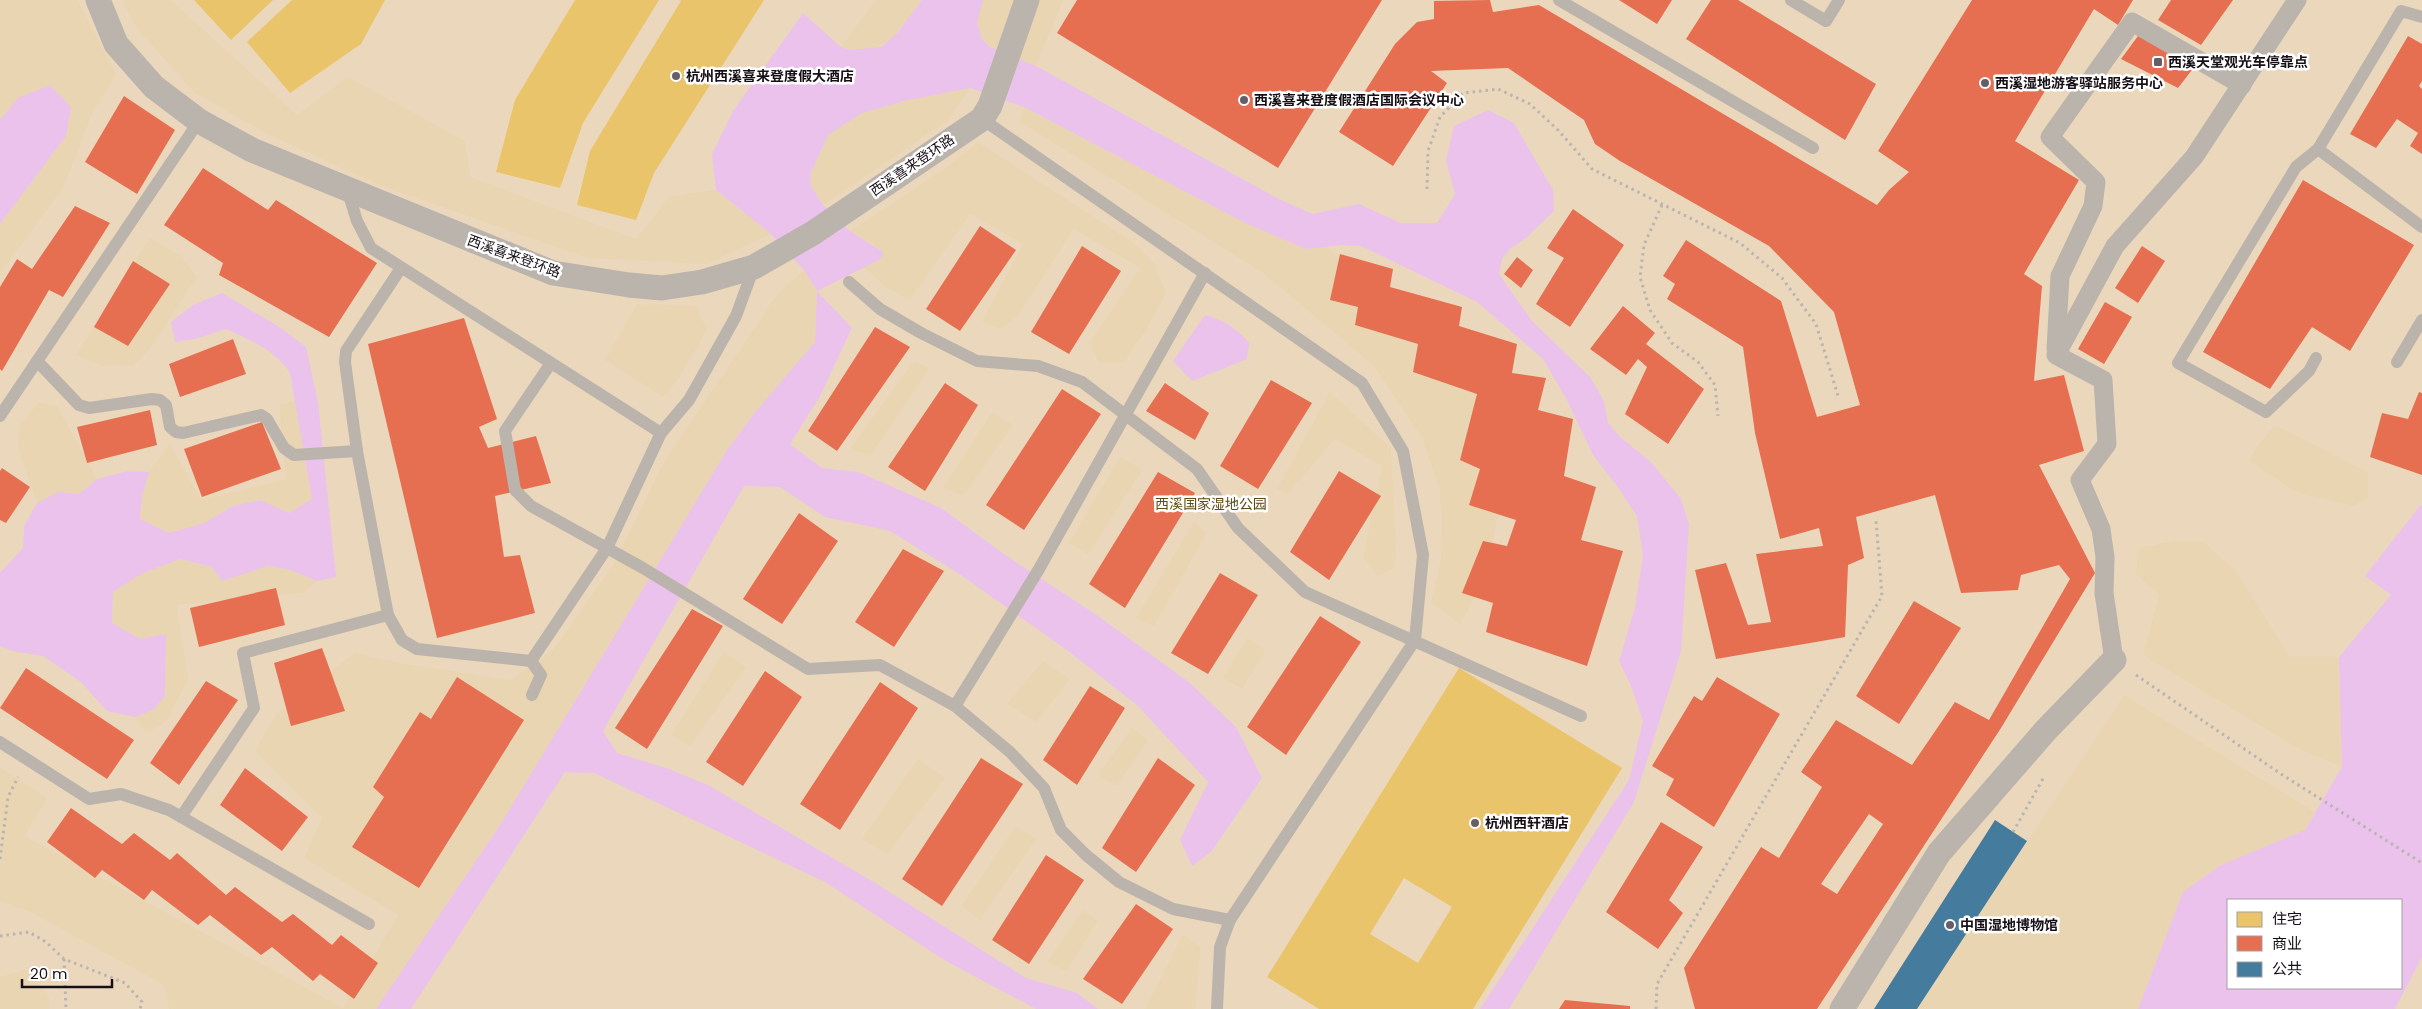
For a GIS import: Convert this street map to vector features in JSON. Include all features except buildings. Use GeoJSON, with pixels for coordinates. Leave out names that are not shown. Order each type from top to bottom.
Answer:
{"type":"FeatureCollection","features":[{"type":"Feature","properties":{"kind":"street","name":"西溪喜来登环路"},"geometry":{"type":"LineString","coordinates":[[98,0],[116,44],[154,86],[199,121],[252,150],[553,273],[629,285],[662,288],[702,282],[754,267],[812,233],[986,112]]}},
{"type":"Feature","properties":{"kind":"street"},"geometry":{"type":"LineString","coordinates":[[986,112],[1027,0]]}},
{"type":"Feature","properties":{"kind":"street"},"geometry":{"type":"LineString","coordinates":[[2056,355],[2115,246],[2194,157],[2297,0]]}},
{"type":"Feature","properties":{"kind":"street"},"geometry":{"type":"LineString","coordinates":[[2056,355],[2060,276],[2093,206],[2096,182],[2050,137],[2132,22],[2242,85]]}},
{"type":"Feature","properties":{"kind":"street"},"geometry":{"type":"LineString","coordinates":[[1842,1009],[1939,853],[2046,730],[2114,660],[2104,593],[2105,558],[2101,529],[2080,480],[2107,444],[2102,380],[2056,355]]}},
{"type":"Feature","properties":{"kind":"lane"},"geometry":{"type":"LineString","coordinates":[[1559,0],[1813,148]]}},
{"type":"Feature","properties":{"kind":"lane"},"geometry":{"type":"LineString","coordinates":[[1791,0],[1826,21],[1839,0]]}},
{"type":"Feature","properties":{"kind":"lane"},"geometry":{"type":"LineString","coordinates":[[2316,358],[2309,371],[2266,412],[2178,363],[2296,167],[2318,149],[2401,12],[2422,17]]}},
{"type":"Feature","properties":{"kind":"lane"},"geometry":{"type":"LineString","coordinates":[[986,112],[1206,273],[1362,383],[1403,451],[1423,554],[1415,640],[1230,920],[1220,947],[1217,1009]]}},
{"type":"Feature","properties":{"kind":"lane"},"geometry":{"type":"LineString","coordinates":[[0,416],[199,121]]}},
{"type":"Feature","properties":{"kind":"lane"},"geometry":{"type":"LineString","coordinates":[[2318,149],[2422,228]]}},
{"type":"Feature","properties":{"kind":"lane"},"geometry":{"type":"LineString","coordinates":[[347,190],[356,221],[370,248],[660,433]]}},
{"type":"Feature","properties":{"kind":"lane"},"geometry":{"type":"LineString","coordinates":[[531,661],[607,548],[660,433],[694,391],[736,316],[754,267]]}},
{"type":"Feature","properties":{"kind":"lane"},"geometry":{"type":"LineString","coordinates":[[401,268],[346,351],[345,362],[357,451],[388,615],[402,640],[416,649],[531,661],[542,675],[532,695]]}},
{"type":"Feature","properties":{"kind":"lane"},"geometry":{"type":"LineString","coordinates":[[955,706],[1039,569],[1206,273]]}},
{"type":"Feature","properties":{"kind":"lane"},"geometry":{"type":"LineString","coordinates":[[849,282],[880,309],[977,361],[1038,366],[1082,382],[1197,469],[1238,528],[1305,592],[1334,607],[1415,640],[1581,716]]}},
{"type":"Feature","properties":{"kind":"lane"},"geometry":{"type":"LineString","coordinates":[[2397,362],[2422,320]]}},
{"type":"Feature","properties":{"kind":"lane"},"geometry":{"type":"LineString","coordinates":[[37,361],[79,405],[89,408],[152,399],[160,400],[166,405],[170,427],[176,432],[183,433],[261,416],[267,419],[284,448],[294,455],[357,451]]}},
{"type":"Feature","properties":{"kind":"lane"},"geometry":{"type":"LineString","coordinates":[[551,364],[505,432],[515,490],[531,506],[642,568],[808,669],[880,665],[955,706],[1010,752],[1044,788],[1061,830],[1086,855],[1119,882],[1172,909],[1230,920]]}},
{"type":"Feature","properties":{"kind":"lane"},"geometry":{"type":"LineString","coordinates":[[182,817],[254,708],[243,653],[388,615]]}},
{"type":"Feature","properties":{"kind":"lane"},"geometry":{"type":"LineString","coordinates":[[0,742],[89,799],[121,794],[169,810],[369,924]]}},
{"type":"Feature","properties":{"kind":"path"},"geometry":{"type":"LineString","coordinates":[[1427,189],[1428,151],[1440,117],[1463,93],[1498,89],[1530,104],[1558,130],[1592,169],[1740,244],[1782,278],[1816,324],[1839,399]]}},
{"type":"Feature","properties":{"kind":"path"},"geometry":{"type":"LineString","coordinates":[[1662,205],[1644,245],[1640,277],[1650,310],[1672,343],[1698,362],[1715,385],[1718,416]]}},
{"type":"Feature","properties":{"kind":"path"},"geometry":{"type":"LineString","coordinates":[[1656,1009],[1657,984],[1882,596],[1876,520]]}},
{"type":"Feature","properties":{"kind":"path"},"geometry":{"type":"LineString","coordinates":[[2114,660],[2281,774],[2422,863]]}},
{"type":"Feature","properties":{"kind":"path"},"geometry":{"type":"LineString","coordinates":[[0,859],[8,797],[27,759]]}},
{"type":"Feature","properties":{"kind":"path"},"geometry":{"type":"LineString","coordinates":[[0,936],[29,932],[46,942],[64,959],[125,983],[142,1002],[140,1009]]}},
{"type":"Feature","properties":{"kind":"path"},"geometry":{"type":"LineString","coordinates":[[64,959],[66,1009]]}},
{"type":"Feature","properties":{"kind":"green space","name":"西溪国家湿地公园"},"geometry":{"type":"Polygon","coordinates":[[[0,0],[2422,0],[2422,1009],[0,1009],[0,0]]]}},
{"type":"Feature","properties":{"kind":"shaded area"},"geometry":{"type":"Polygon","coordinates":[[[0,0],[78,0],[116,75],[93,111],[63,188],[0,273],[0,224],[66,136],[18,98],[0,120],[0,0]]]}},
{"type":"Feature","properties":{"kind":"shaded area"},"geometry":{"type":"Polygon","coordinates":[[[122,0],[171,0],[297,115],[348,77],[465,141],[471,177],[636,239],[670,196],[716,190],[771,234],[707,264],[588,258],[384,187],[267,134],[195,93],[137,29],[122,0]]]}},
{"type":"Feature","properties":{"kind":"shaded area"},"geometry":{"type":"Polygon","coordinates":[[[876,0],[922,0],[898,31],[879,46],[855,50],[841,47],[876,0]]]}},
{"type":"Feature","properties":{"kind":"shaded area"},"geometry":{"type":"Polygon","coordinates":[[[922,0],[983,0],[977,22],[982,39],[990,47],[1036,66],[1275,197],[1312,214],[1359,204],[1401,223],[1437,223],[1455,194],[1446,161],[1454,126],[1488,110],[1514,123],[1553,190],[1554,211],[1526,238],[1511,248],[1502,259],[1499,274],[1532,321],[1590,377],[1604,401],[1608,423],[1620,437],[1651,462],[1681,499],[1689,524],[1681,652],[1634,802],[1509,1009],[1480,1009],[1629,780],[1643,721],[1631,686],[1619,661],[1635,607],[1643,555],[1637,516],[1593,455],[1566,398],[1543,359],[1477,302],[1361,246],[1342,245],[1306,249],[1245,223],[1024,107],[970,88],[904,101],[862,113],[828,135],[810,175],[811,186],[823,205],[850,231],[883,252],[881,259],[817,291],[804,270],[771,234],[716,190],[712,154],[733,111],[803,13],[841,47],[850,50],[881,47],[897,33],[922,0]]]}},
{"type":"Feature","properties":{"kind":"shaded area"},"geometry":{"type":"Polygon","coordinates":[[[983,0],[1063,0],[1036,66],[999,52],[984,41],[979,33],[977,24],[983,0]]]}},
{"type":"Feature","properties":{"kind":"shaded area"},"geometry":{"type":"Polygon","coordinates":[[[50,85],[71,107],[66,136],[0,224],[0,120],[18,98],[50,85]]]}},
{"type":"Feature","properties":{"kind":"shaded area"},"geometry":{"type":"Polygon","coordinates":[[[970,88],[947,121],[823,205],[811,186],[810,175],[828,135],[862,113],[904,101],[970,88]]]}},
{"type":"Feature","properties":{"kind":"shaded area"},"geometry":{"type":"Polygon","coordinates":[[[1024,107],[1245,223],[1306,249],[1327,247],[1378,298],[1499,396],[1503,490],[1485,580],[1460,624],[1431,603],[1441,558],[1442,520],[1439,487],[1422,438],[1374,366],[1263,273],[1020,122],[1024,107]]]}},
{"type":"Feature","properties":{"kind":"shaded area"},"geometry":{"type":"Polygon","coordinates":[[[978,142],[1134,243],[1154,263],[1166,293],[1149,325],[1124,362],[1099,363],[1089,343],[1140,268],[1074,229],[1018,315],[1002,329],[982,321],[1023,244],[970,214],[910,300],[887,288],[864,267],[881,259],[877,247],[850,231],[944,169],[978,142]]]}},
{"type":"Feature","properties":{"kind":"shaded area"},"geometry":{"type":"Polygon","coordinates":[[[150,238],[181,256],[197,277],[149,350],[134,365],[102,366],[76,355],[150,238]]]}},
{"type":"Feature","properties":{"kind":"shaded area"},"geometry":{"type":"Polygon","coordinates":[[[804,270],[817,291],[815,342],[756,411],[727,450],[500,825],[376,1009],[169,1009],[164,985],[34,914],[0,901],[0,767],[47,798],[25,836],[343,1008],[398,915],[304,858],[322,818],[255,751],[275,716],[354,653],[406,664],[510,680],[553,650],[615,562],[664,462],[778,293],[804,270]]]}},
{"type":"Feature","properties":{"kind":"shaded area"},"geometry":{"type":"Polygon","coordinates":[[[817,291],[852,328],[819,398],[790,444],[822,468],[858,472],[941,508],[1004,554],[1101,618],[1190,683],[1236,727],[1262,778],[1211,852],[1192,866],[1180,840],[1208,782],[1138,706],[1068,651],[961,575],[890,531],[825,517],[780,487],[744,486],[603,731],[617,753],[669,769],[710,786],[877,884],[1026,978],[1077,993],[1098,1009],[1036,1009],[944,960],[825,882],[594,773],[565,772],[411,1009],[376,1009],[500,825],[727,450],[756,411],[815,342],[817,291]]]}},
{"type":"Feature","properties":{"kind":"shaded area"},"geometry":{"type":"Polygon","coordinates":[[[222,293],[281,328],[306,347],[318,402],[336,577],[317,581],[290,570],[268,566],[222,581],[212,567],[180,559],[141,574],[113,592],[112,623],[140,639],[166,634],[165,696],[153,710],[135,717],[107,711],[81,682],[43,656],[12,651],[0,646],[0,573],[23,548],[24,526],[37,503],[58,492],[79,494],[97,479],[128,471],[149,472],[142,496],[140,519],[169,533],[204,523],[233,506],[261,500],[289,513],[312,499],[290,373],[284,365],[261,346],[226,329],[195,339],[175,342],[171,322],[193,305],[222,293]]]}},
{"type":"Feature","properties":{"kind":"shaded area"},"geometry":{"type":"Polygon","coordinates":[[[637,304],[696,306],[707,330],[678,379],[663,397],[605,360],[637,304]]]}},
{"type":"Feature","properties":{"kind":"shaded area"},"geometry":{"type":"Polygon","coordinates":[[[1205,315],[1224,322],[1249,343],[1247,359],[1192,381],[1173,361],[1205,315]]]}},
{"type":"Feature","properties":{"kind":"shaded area"},"geometry":{"type":"Polygon","coordinates":[[[914,361],[929,368],[870,456],[850,449],[914,361]]]}},
{"type":"Feature","properties":{"kind":"shaded area"},"geometry":{"type":"Polygon","coordinates":[[[1330,392],[1391,448],[1396,538],[1395,568],[1378,576],[1363,557],[1382,466],[1335,439],[1287,494],[1277,489],[1330,392]]]}},
{"type":"Feature","properties":{"kind":"shaded area"},"geometry":{"type":"Polygon","coordinates":[[[295,400],[312,499],[289,513],[261,500],[233,506],[204,523],[169,533],[140,519],[142,496],[149,472],[170,443],[201,500],[286,479],[279,405],[295,400]]]}},
{"type":"Feature","properties":{"kind":"shaded area"},"geometry":{"type":"Polygon","coordinates":[[[39,402],[57,406],[97,479],[79,494],[58,492],[37,503],[18,448],[20,425],[39,402]]]}},
{"type":"Feature","properties":{"kind":"shaded area"},"geometry":{"type":"Polygon","coordinates":[[[992,412],[1013,425],[963,496],[944,487],[992,412]]]}},
{"type":"Feature","properties":{"kind":"shaded area"},"geometry":{"type":"Polygon","coordinates":[[[2275,425],[2368,472],[2368,498],[2353,506],[2298,493],[2249,461],[2257,446],[2275,425]]]}},
{"type":"Feature","properties":{"kind":"shaded area"},"geometry":{"type":"Polygon","coordinates":[[[1120,457],[1143,469],[1088,554],[1069,543],[1120,457]]]}},
{"type":"Feature","properties":{"kind":"shaded area"},"geometry":{"type":"Polygon","coordinates":[[[2420,506],[2422,506],[2422,957],[2395,1009],[2138,1009],[2183,892],[2219,866],[2305,830],[2342,767],[2339,657],[2391,595],[2365,576],[2420,506]]]}},
{"type":"Feature","properties":{"kind":"shaded area"},"geometry":{"type":"Polygon","coordinates":[[[1194,522],[1207,533],[1154,626],[1136,618],[1194,522]]]}},
{"type":"Feature","properties":{"kind":"shaded area"},"geometry":{"type":"Polygon","coordinates":[[[2174,541],[2204,542],[2236,571],[2290,657],[2339,657],[2342,767],[2297,748],[2143,655],[2159,595],[2136,574],[2138,548],[2174,541]]]}},
{"type":"Feature","properties":{"kind":"shaded area"},"geometry":{"type":"Polygon","coordinates":[[[180,559],[212,567],[222,581],[268,566],[290,570],[317,581],[303,593],[177,605],[188,680],[165,723],[146,733],[135,717],[153,710],[165,696],[166,635],[140,639],[112,623],[113,592],[141,574],[180,559]]]}},
{"type":"Feature","properties":{"kind":"shaded area"},"geometry":{"type":"Polygon","coordinates":[[[1247,638],[1266,650],[1242,689],[1223,678],[1247,638]]]}},
{"type":"Feature","properties":{"kind":"shaded area"},"geometry":{"type":"Polygon","coordinates":[[[724,652],[746,667],[690,746],[671,735],[724,652]]]}},
{"type":"Feature","properties":{"kind":"shaded area"},"geometry":{"type":"Polygon","coordinates":[[[1043,661],[1070,679],[1036,722],[1007,704],[1043,661]]]}},
{"type":"Feature","properties":{"kind":"shaded area"},"geometry":{"type":"Polygon","coordinates":[[[2124,695],[2315,812],[2305,830],[2219,866],[2183,892],[2138,1009],[1917,1009],[2124,695]]]}},
{"type":"Feature","properties":{"kind":"shaded area"},"geometry":{"type":"Polygon","coordinates":[[[1132,728],[1148,740],[1116,786],[1098,775],[1132,728]]]}},
{"type":"Feature","properties":{"kind":"shaded area"},"geometry":{"type":"Polygon","coordinates":[[[918,759],[945,778],[887,854],[862,839],[918,759]]]}},
{"type":"Feature","properties":{"kind":"shaded area"},"geometry":{"type":"Polygon","coordinates":[[[1016,826],[1036,839],[980,920],[961,906],[1016,826]]]}},
{"type":"Feature","properties":{"kind":"shaded area"},"geometry":{"type":"Polygon","coordinates":[[[1083,910],[1098,921],[1066,971],[1047,962],[1083,910]]]}},
{"type":"Feature","properties":{"kind":"shaded area"},"geometry":{"type":"Polygon","coordinates":[[[1183,935],[1201,947],[1195,1009],[1145,1009],[1183,935]]]}},
{"type":"Feature","properties":{"kind":"shaded area"},"geometry":{"type":"Polygon","coordinates":[[[26,969],[49,997],[49,1009],[0,1009],[0,977],[26,969]]]}},
{"type":"Feature","properties":{"kind":"place","name":"西溪天堂观光车停靠点"},"geometry":{"type":"Point","coordinates":[2158,62]}},
{"type":"Feature","properties":{"kind":"place","name":"杭州西溪喜来登度假大酒店"},"geometry":{"type":"Point","coordinates":[676,76]}},
{"type":"Feature","properties":{"kind":"place","name":"西溪湿地游客驿站服务中心"},"geometry":{"type":"Point","coordinates":[1985,83]}},
{"type":"Feature","properties":{"kind":"place","name":"西溪喜来登度假酒店国际会议中心"},"geometry":{"type":"Point","coordinates":[1244,100]}},
{"type":"Feature","properties":{"kind":"place","name":"杭州西轩酒店"},"geometry":{"type":"Point","coordinates":[1475,823]}},
{"type":"Feature","properties":{"kind":"place","name":"中国湿地博物馆"},"geometry":{"type":"Point","coordinates":[1950,925]}}]}
